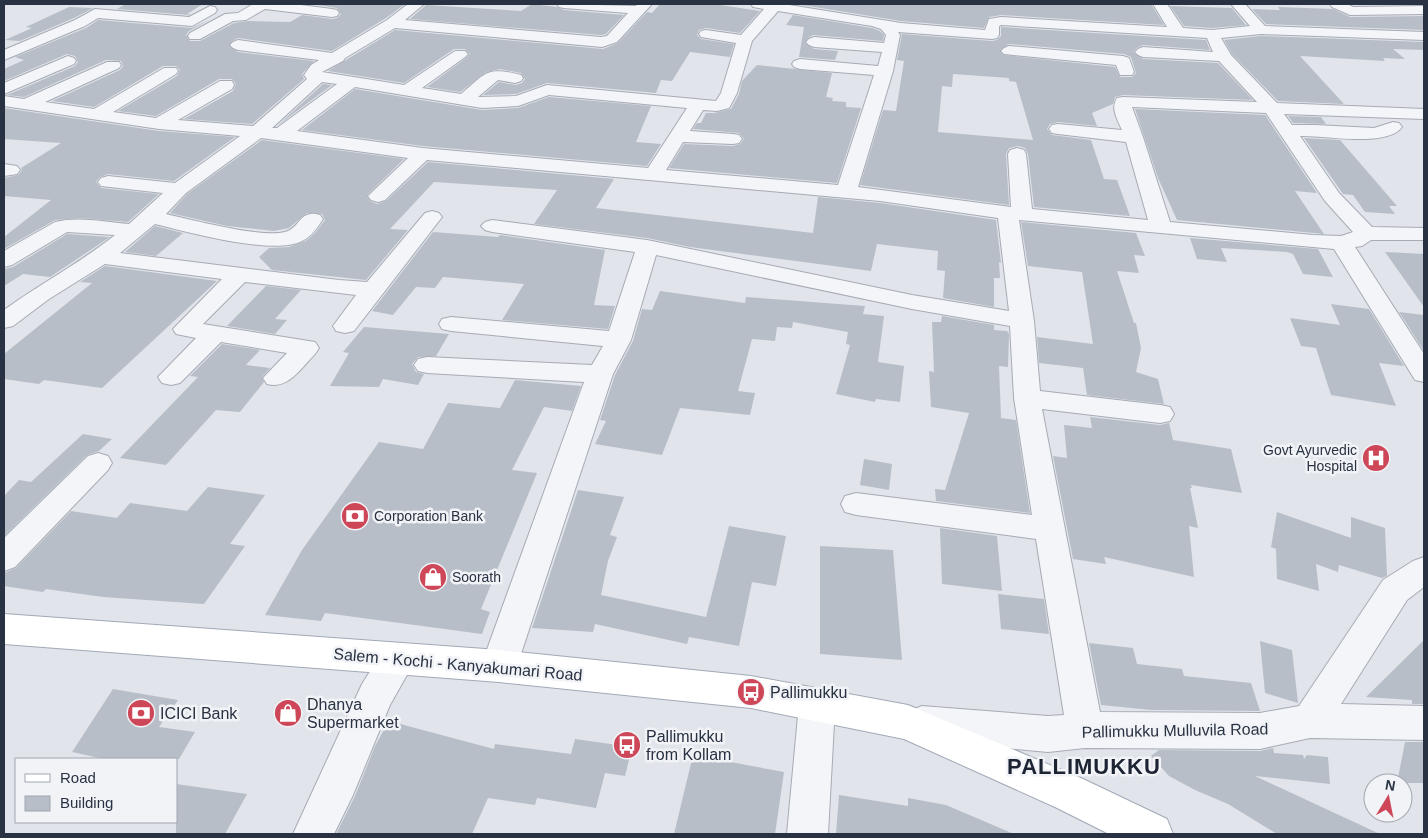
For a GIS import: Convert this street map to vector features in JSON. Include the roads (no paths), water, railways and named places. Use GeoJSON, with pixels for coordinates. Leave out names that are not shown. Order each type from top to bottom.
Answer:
{"type":"FeatureCollection","features":[{"type":"Feature","properties":{"kind":"main road","name":"Salem - Kochi - Kanyakumari Road"},"geometry":{"type":"LineString","coordinates":[[4,629],[499,666],[751,692],[908,722],[1069,793],[1152,834]]}},
{"type":"Feature","properties":{"kind":"street"},"geometry":{"type":"LineString","coordinates":[[80,23],[194,37],[230,17],[240,17],[263,4],[332,13]]}},
{"type":"Feature","properties":{"kind":"street"},"geometry":{"type":"LineString","coordinates":[[417,4],[392,23],[313,72],[312,75],[482,103],[518,101],[547,90],[716,106],[723,104],[729,93],[745,40],[774,7]]}},
{"type":"Feature","properties":{"kind":"street"},"geometry":{"type":"LineString","coordinates":[[564,4],[641,7]]}},
{"type":"Feature","properties":{"kind":"street"},"geometry":{"type":"LineString","coordinates":[[758,4],[880,24],[992,35],[1009,44],[1123,62],[1126,72]]}},
{"type":"Feature","properties":{"kind":"street"},"geometry":{"type":"LineString","coordinates":[[846,192],[885,71],[893,35],[880,24],[866,4]]}},
{"type":"Feature","properties":{"kind":"street"},"geometry":{"type":"LineString","coordinates":[[1160,4],[1178,32]]}},
{"type":"Feature","properties":{"kind":"street"},"geometry":{"type":"LineString","coordinates":[[1238,4],[1261,30]]}},
{"type":"Feature","properties":{"kind":"street"},"geometry":{"type":"LineString","coordinates":[[392,23],[602,42],[612,39],[641,7]]}},
{"type":"Feature","properties":{"kind":"street"},"geometry":{"type":"LineString","coordinates":[[1344,7],[1379,34]]}},
{"type":"Feature","properties":{"kind":"street"},"geometry":{"type":"LineString","coordinates":[[1344,7],[1424,10]]}},
{"type":"Feature","properties":{"kind":"street"},"geometry":{"type":"LineString","coordinates":[[4,55],[80,23],[95,14],[192,22],[210,10]]}},
{"type":"Feature","properties":{"kind":"street"},"geometry":{"type":"LineString","coordinates":[[992,35],[994,22],[1010,15],[1062,17],[1178,32],[1212,34],[1261,30],[1424,36]]}},
{"type":"Feature","properties":{"kind":"street"},"geometry":{"type":"LineString","coordinates":[[1005,66],[1009,44],[1010,15]]}},
{"type":"Feature","properties":{"kind":"street"},"geometry":{"type":"LineString","coordinates":[[461,29],[477,18]]}},
{"type":"Feature","properties":{"kind":"street"},"geometry":{"type":"LineString","coordinates":[[706,34],[745,40]]}},
{"type":"Feature","properties":{"kind":"street"},"geometry":{"type":"LineString","coordinates":[[1212,34],[1224,57],[1271,107],[1332,197],[1366,233]]}},
{"type":"Feature","properties":{"kind":"street"},"geometry":{"type":"LineString","coordinates":[[569,55],[581,41]]}},
{"type":"Feature","properties":{"kind":"street"},"geometry":{"type":"LineString","coordinates":[[814,42],[891,48]]}},
{"type":"Feature","properties":{"kind":"street"},"geometry":{"type":"LineString","coordinates":[[238,45],[337,58]]}},
{"type":"Feature","properties":{"kind":"street"},"geometry":{"type":"LineString","coordinates":[[1143,52],[1224,57]]}},
{"type":"Feature","properties":{"kind":"street"},"geometry":{"type":"LineString","coordinates":[[408,90],[460,54]]}},
{"type":"Feature","properties":{"kind":"street"},"geometry":{"type":"LineString","coordinates":[[4,73],[33,61]]}},
{"type":"Feature","properties":{"kind":"street"},"geometry":{"type":"LineString","coordinates":[[4,89],[68,61]]}},
{"type":"Feature","properties":{"kind":"street"},"geometry":{"type":"LineString","coordinates":[[800,64],[885,71]]}},
{"type":"Feature","properties":{"kind":"street"},"geometry":{"type":"LineString","coordinates":[[26,104],[113,65]]}},
{"type":"Feature","properties":{"kind":"street"},"geometry":{"type":"LineString","coordinates":[[96,114],[170,71]]}},
{"type":"Feature","properties":{"kind":"street"},"geometry":{"type":"LineString","coordinates":[[465,100],[494,75],[515,78]]}},
{"type":"Feature","properties":{"kind":"street"},"geometry":{"type":"LineString","coordinates":[[4,321],[41,294],[101,256],[151,218],[179,189],[257,132],[318,77]]}},
{"type":"Feature","properties":{"kind":"street"},"geometry":{"type":"LineString","coordinates":[[281,134],[352,81]]}},
{"type":"Feature","properties":{"kind":"street"},"geometry":{"type":"LineString","coordinates":[[159,124],[226,85]]}},
{"type":"Feature","properties":{"kind":"street"},"geometry":{"type":"LineString","coordinates":[[4,101],[159,124],[281,134],[423,154],[880,195],[1015,213],[1161,228],[1341,244],[1354,241],[1366,233],[1424,234]]}},
{"type":"Feature","properties":{"kind":"street"},"geometry":{"type":"LineString","coordinates":[[1161,228],[1134,137],[1123,110],[1123,102],[1424,114]]}},
{"type":"Feature","properties":{"kind":"street"},"geometry":{"type":"LineString","coordinates":[[652,175],[698,104]]}},
{"type":"Feature","properties":{"kind":"street"},"geometry":{"type":"LineString","coordinates":[[1286,131],[1315,130],[1376,134],[1393,127]]}},
{"type":"Feature","properties":{"kind":"street"},"geometry":{"type":"LineString","coordinates":[[1058,129],[1134,137]]}},
{"type":"Feature","properties":{"kind":"street"},"geometry":{"type":"LineString","coordinates":[[678,136],[733,139]]}},
{"type":"Feature","properties":{"kind":"street"},"geometry":{"type":"LineString","coordinates":[[378,196],[423,154]]}},
{"type":"Feature","properties":{"kind":"street"},"geometry":{"type":"LineString","coordinates":[[1017,154],[1015,213],[1027,398],[1085,730]]}},
{"type":"Feature","properties":{"kind":"street"},"geometry":{"type":"LineString","coordinates":[[108,182],[179,189]]}},
{"type":"Feature","properties":{"kind":"street"},"geometry":{"type":"LineString","coordinates":[[345,326],[432,217]]}},
{"type":"Feature","properties":{"kind":"street"},"geometry":{"type":"LineString","coordinates":[[151,218],[240,236],[282,239],[293,237],[313,219]]}},
{"type":"Feature","properties":{"kind":"street"},"geometry":{"type":"LineString","coordinates":[[4,260],[62,226],[74,225],[134,231]]}},
{"type":"Feature","properties":{"kind":"street"},"geometry":{"type":"LineString","coordinates":[[492,226],[647,247],[912,302],[1022,321]]}},
{"type":"Feature","properties":{"kind":"street"},"geometry":{"type":"LineString","coordinates":[[1341,244],[1424,374]]}},
{"type":"Feature","properties":{"kind":"street"},"geometry":{"type":"LineString","coordinates":[[499,666],[600,374],[619,340],[647,247]]}},
{"type":"Feature","properties":{"kind":"street"},"geometry":{"type":"LineString","coordinates":[[101,256],[339,287],[373,289]]}},
{"type":"Feature","properties":{"kind":"street"},"geometry":{"type":"LineString","coordinates":[[240,274],[185,329],[306,348],[276,378]]}},
{"type":"Feature","properties":{"kind":"street"},"geometry":{"type":"LineString","coordinates":[[451,324],[619,340]]}},
{"type":"Feature","properties":{"kind":"street"},"geometry":{"type":"LineString","coordinates":[[171,377],[214,335]]}},
{"type":"Feature","properties":{"kind":"street"},"geometry":{"type":"LineString","coordinates":[[427,365],[600,374]]}},
{"type":"Feature","properties":{"kind":"street"},"geometry":{"type":"LineString","coordinates":[[1027,398],[1160,414]]}},
{"type":"Feature","properties":{"kind":"street"},"geometry":{"type":"LineString","coordinates":[[4,558],[98,463]]}},
{"type":"Feature","properties":{"kind":"street"},"geometry":{"type":"LineString","coordinates":[[856,504],[1050,529]]}},
{"type":"Feature","properties":{"kind":"street"},"geometry":{"type":"LineString","coordinates":[[1310,721],[1395,590],[1424,570]]}},
{"type":"Feature","properties":{"kind":"street"},"geometry":{"type":"LineString","coordinates":[[313,834],[339,781],[375,696],[398,658]]}},
{"type":"Feature","properties":{"kind":"street"},"geometry":{"type":"LineString","coordinates":[[807,834],[817,705]]}},
{"type":"Feature","properties":{"kind":"street","name":"Pallimukku Mulluvila Road"},"geometry":{"type":"LineString","coordinates":[[908,722],[1048,734],[1085,730],[1260,731],[1310,721],[1424,723]]}},
{"type":"Feature","properties":{"kind":"place","name":"Govt Ayurvedic Hospital"},"geometry":{"type":"Point","coordinates":[1376,458]}},
{"type":"Feature","properties":{"kind":"place","name":"Corporation Bank"},"geometry":{"type":"Point","coordinates":[355,516]}},
{"type":"Feature","properties":{"kind":"place","name":"Soorath"},"geometry":{"type":"Point","coordinates":[433,577]}},
{"type":"Feature","properties":{"kind":"place","name":"Pallimukku"},"geometry":{"type":"Point","coordinates":[751,692]}},
{"type":"Feature","properties":{"kind":"place","name":"ICICI Bank"},"geometry":{"type":"Point","coordinates":[141,713]}},
{"type":"Feature","properties":{"kind":"place","name":"Dhanya Supermarket"},"geometry":{"type":"Point","coordinates":[288,713]}},
{"type":"Feature","properties":{"kind":"place","name":"Pallimukku from Kollam"},"geometry":{"type":"Point","coordinates":[627,745]}},
{"type":"Feature","properties":{"kind":"district","name":"PALLIMUKKU"},"geometry":{"type":"Point","coordinates":[1084,766]}}]}
